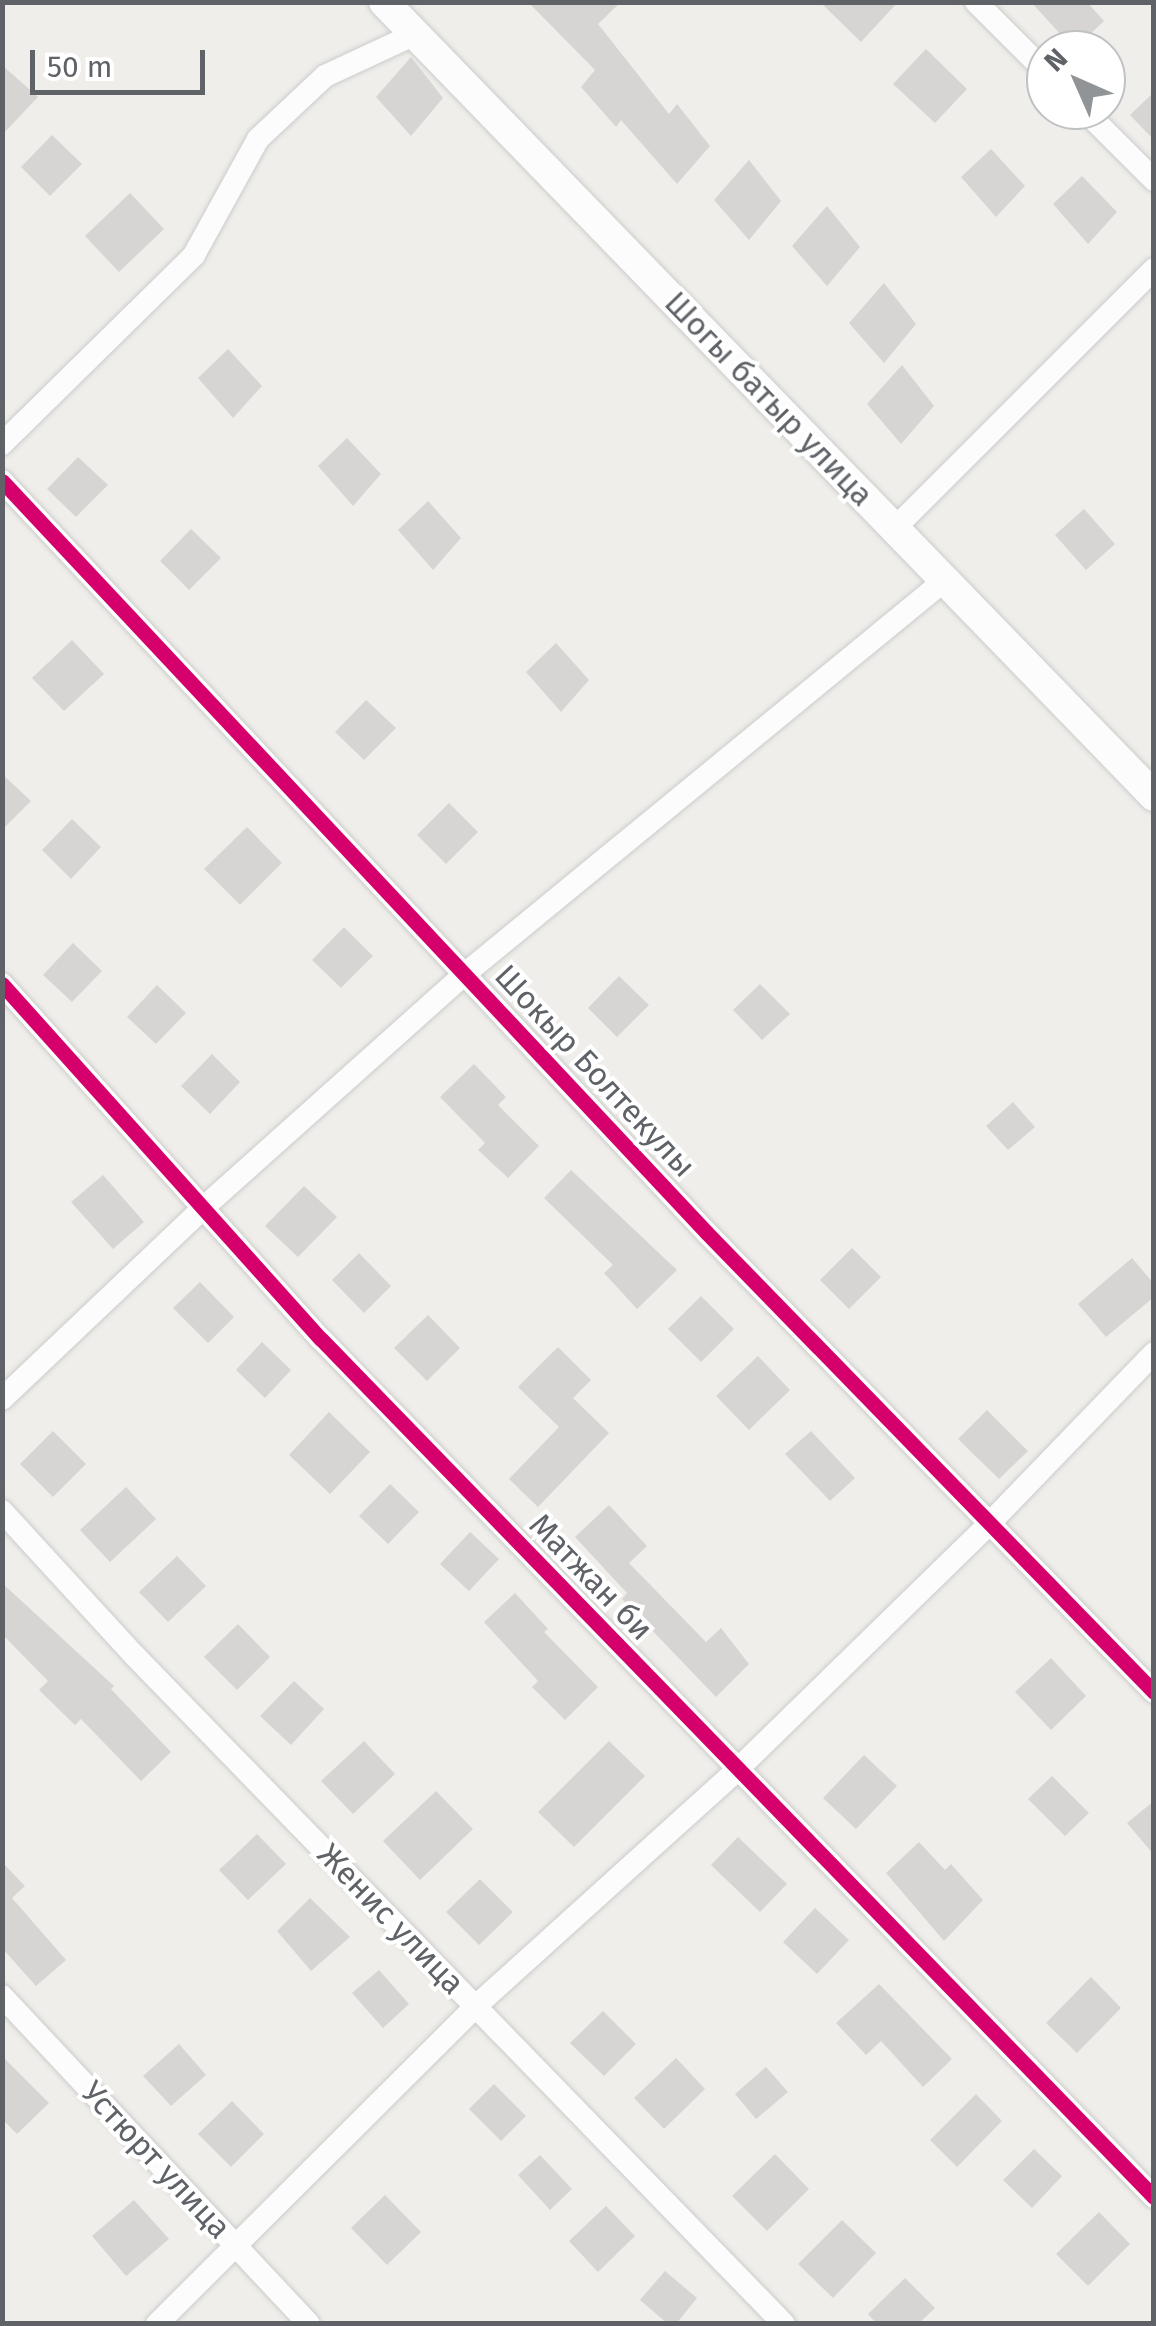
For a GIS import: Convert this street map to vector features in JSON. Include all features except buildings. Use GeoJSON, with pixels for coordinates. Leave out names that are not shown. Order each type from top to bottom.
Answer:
{"type":"FeatureCollection","features":[{"type":"Feature","properties":{"kind":"street","name":"Шогы батыр улица"},"geometry":{"type":"LineString","coordinates":[[384,2],[1154,796]]}},
{"type":"Feature","properties":{"kind":"street"},"geometry":{"type":"LineString","coordinates":[[976,2],[1026,52]]}},
{"type":"Feature","properties":{"kind":"street"},"geometry":{"type":"LineString","coordinates":[[2,444],[194,255],[258,139],[326,76],[415,34]]}},
{"type":"Feature","properties":{"kind":"street"},"geometry":{"type":"LineString","coordinates":[[1104,130],[1154,180]]}},
{"type":"Feature","properties":{"kind":"street"},"geometry":{"type":"LineString","coordinates":[[895,528],[1154,269]]}},
{"type":"Feature","properties":{"kind":"street","name":"Шокыр Болтекулы"},"geometry":{"type":"LineString","coordinates":[[2,481],[706,1232],[1154,1692]]}},
{"type":"Feature","properties":{"kind":"street"},"geometry":{"type":"LineString","coordinates":[[2,1399],[203,1208],[466,973],[946,580]]}},
{"type":"Feature","properties":{"kind":"street","name":"Матжан би"},"geometry":{"type":"LineString","coordinates":[[2,984],[334,1353],[1154,2197]]}},
{"type":"Feature","properties":{"kind":"street"},"geometry":{"type":"LineString","coordinates":[[156,2324],[233,2243],[476,2006],[739,1768],[988,1524],[1154,1352]]}},
{"type":"Feature","properties":{"kind":"street","name":"Женис улица"},"geometry":{"type":"LineString","coordinates":[[2,1511],[134,1655],[784,2324]]}},
{"type":"Feature","properties":{"kind":"street","name":"Устюрт улица"},"geometry":{"type":"LineString","coordinates":[[2,1996],[309,2324]]}},
{"type":"Feature","properties":{"kind":"cycle path"},"geometry":{"type":"LineString","coordinates":[[2,481],[706,1232],[1154,1692]]}},
{"type":"Feature","properties":{"kind":"cycle path"},"geometry":{"type":"LineString","coordinates":[[2,984],[321,1339],[1154,2197]]}}]}
